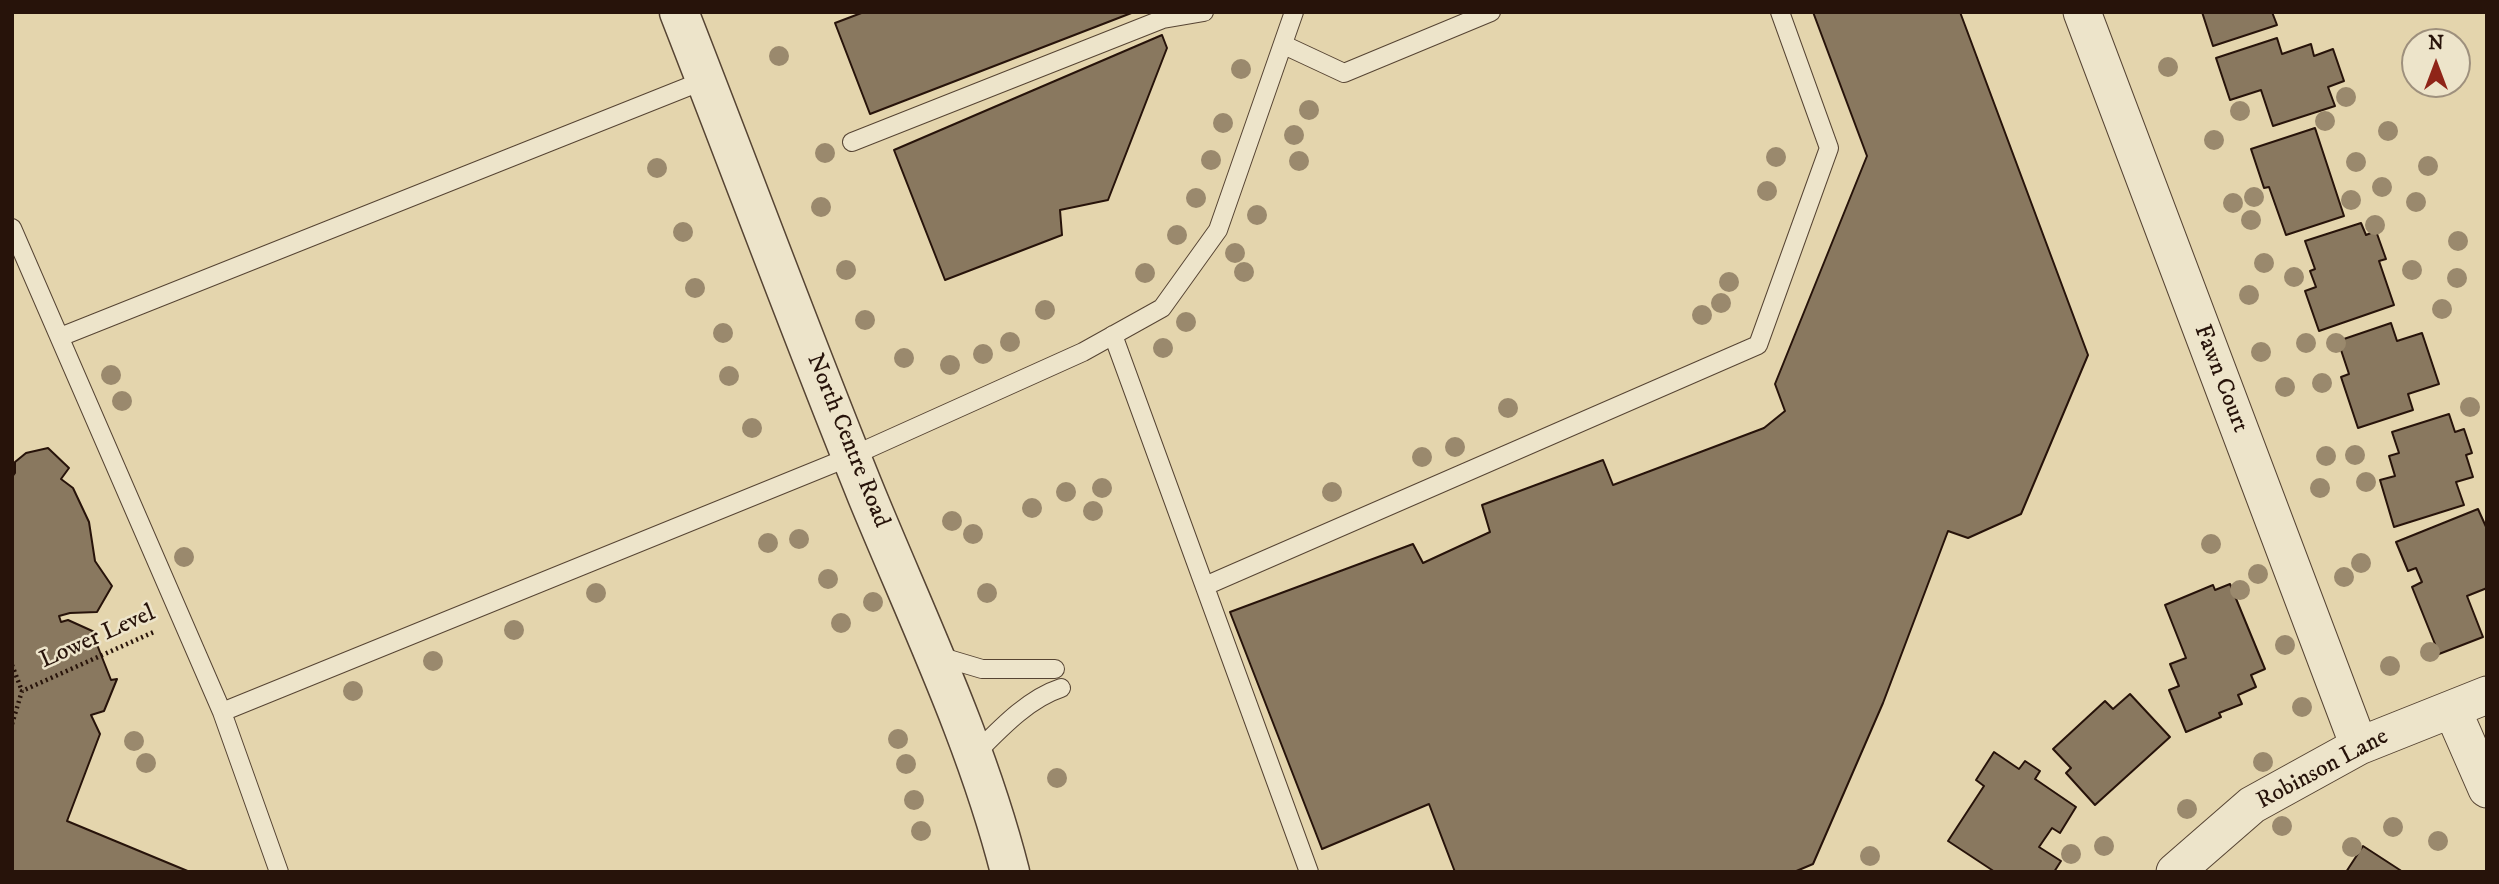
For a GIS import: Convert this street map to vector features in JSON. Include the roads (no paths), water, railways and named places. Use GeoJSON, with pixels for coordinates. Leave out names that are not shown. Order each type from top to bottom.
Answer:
{"type":"FeatureCollection","features":[{"type":"Feature","properties":{"kind":"street","name":"North Centre Road"},"geometry":{"type":"LineString","coordinates":[[679,12],[852,456],[934,654],[973,756],[1010,872]]}},
{"type":"Feature","properties":{"kind":"street","name":"Fawn Court"},"geometry":{"type":"LineString","coordinates":[[2081,12],[2359,746]]}},
{"type":"Feature","properties":{"kind":"street","name":"Robinson Lane"},"geometry":{"type":"LineString","coordinates":[[2175,872],[2252,805],[2359,746],[2487,695]]}},
{"type":"Feature","properties":{"kind":"street"},"geometry":{"type":"LineString","coordinates":[[2452,709],[2487,789]]}},
{"type":"Feature","properties":{"kind":"lane"},"geometry":{"type":"LineString","coordinates":[[852,142],[1163,19],[1205,12]]}},
{"type":"Feature","properties":{"kind":"lane"},"geometry":{"type":"LineString","coordinates":[[222,712],[852,456],[1083,352],[1162,308],[1219,230],[1294,12]]}},
{"type":"Feature","properties":{"kind":"lane"},"geometry":{"type":"LineString","coordinates":[[1284,45],[1344,73],[1490,12]]}},
{"type":"Feature","properties":{"kind":"lane"},"geometry":{"type":"LineString","coordinates":[[1205,586],[1758,345],[1829,148],[1780,12]]}},
{"type":"Feature","properties":{"kind":"lane"},"geometry":{"type":"LineString","coordinates":[[60,337],[705,80]]}},
{"type":"Feature","properties":{"kind":"lane"},"geometry":{"type":"LineString","coordinates":[[12,228],[222,712],[279,872]]}},
{"type":"Feature","properties":{"kind":"lane"},"geometry":{"type":"LineString","coordinates":[[1113,335],[1309,872]]}},
{"type":"Feature","properties":{"kind":"lane"},"geometry":{"type":"LineString","coordinates":[[934,654],[982,669],[1055,669]]}},
{"type":"Feature","properties":{"kind":"lane"},"geometry":{"type":"LineString","coordinates":[[973,756],[1012,719],[1047,692],[1061,688]]}}]}
